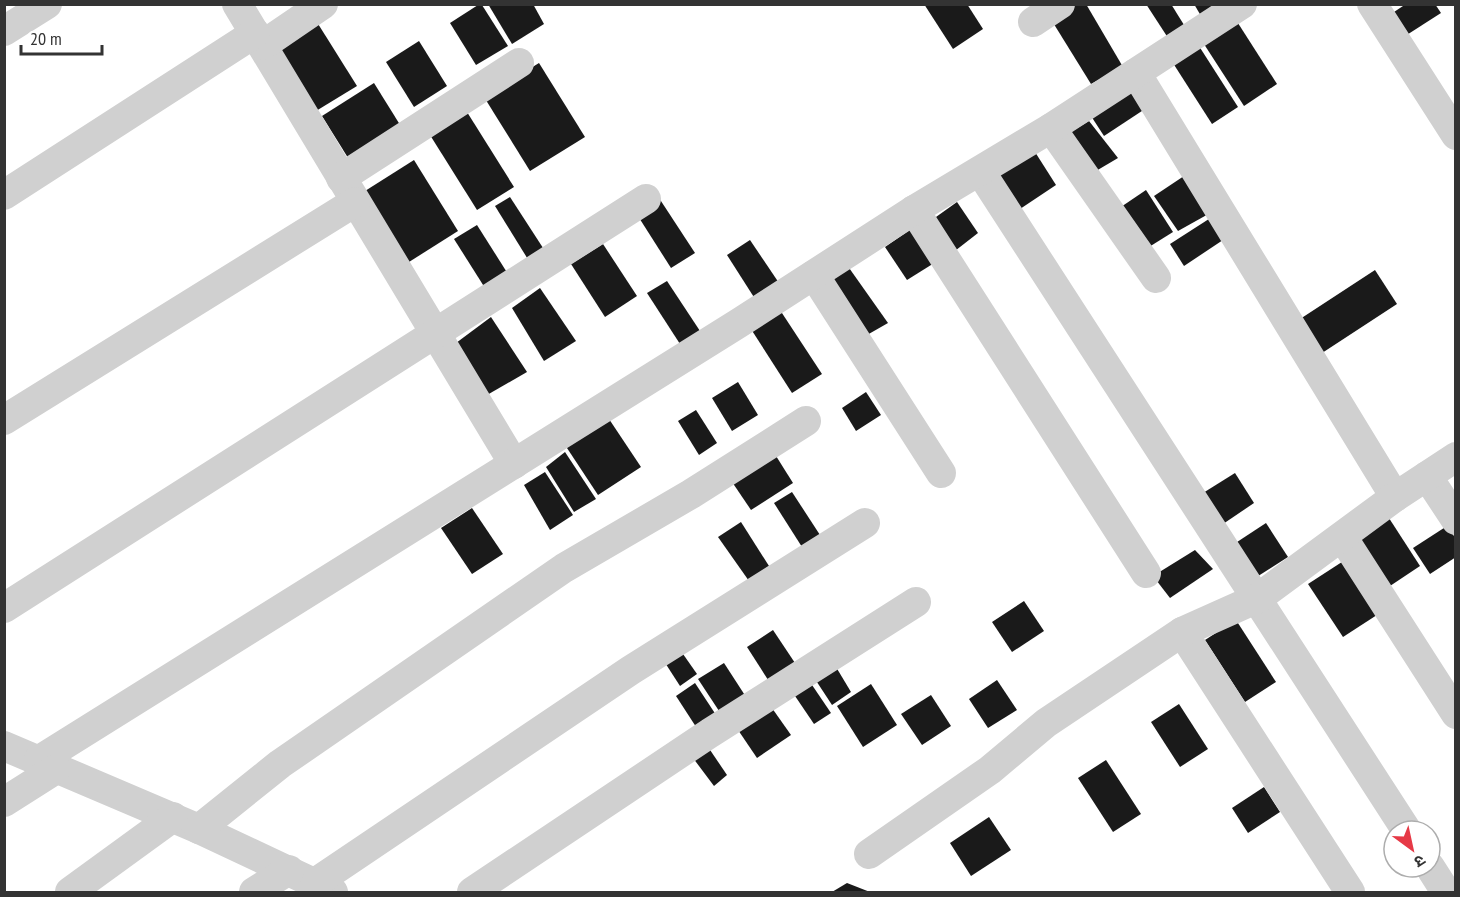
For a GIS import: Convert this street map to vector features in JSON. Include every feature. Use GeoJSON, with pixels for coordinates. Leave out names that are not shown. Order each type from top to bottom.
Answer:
{"type":"FeatureCollection","features":[{"type":"Feature","properties":{"kind":"street"},"geometry":{"type":"LineString","coordinates":[[4,31],[47,4]]}},
{"type":"Feature","properties":{"kind":"street"},"geometry":{"type":"LineString","coordinates":[[237,4],[514,464]]}},
{"type":"Feature","properties":{"kind":"street"},"geometry":{"type":"LineString","coordinates":[[4,195],[259,39],[323,4]]}},
{"type":"Feature","properties":{"kind":"street"},"geometry":{"type":"LineString","coordinates":[[1033,22],[1060,4]]}},
{"type":"Feature","properties":{"kind":"street"},"geometry":{"type":"LineString","coordinates":[[4,802],[47,765],[514,464],[914,210],[1051,128],[1242,4]]}},
{"type":"Feature","properties":{"kind":"street"},"geometry":{"type":"LineString","coordinates":[[1372,4],[1455,135]]}},
{"type":"Feature","properties":{"kind":"street"},"geometry":{"type":"LineString","coordinates":[[4,420],[348,190],[519,63]]}},
{"type":"Feature","properties":{"kind":"street"},"geometry":{"type":"LineString","coordinates":[[1136,73],[1395,497]]}},
{"type":"Feature","properties":{"kind":"street"},"geometry":{"type":"LineString","coordinates":[[1051,128],[1156,278]]}},
{"type":"Feature","properties":{"kind":"street"},"geometry":{"type":"LineString","coordinates":[[980,171],[1399,819]]}},
{"type":"Feature","properties":{"kind":"street"},"geometry":{"type":"LineString","coordinates":[[4,608],[646,199]]}},
{"type":"Feature","properties":{"kind":"street"},"geometry":{"type":"LineString","coordinates":[[914,210],[1146,573]]}},
{"type":"Feature","properties":{"kind":"street"},"geometry":{"type":"LineString","coordinates":[[814,275],[941,474]]}},
{"type":"Feature","properties":{"kind":"street"},"geometry":{"type":"LineString","coordinates":[[70,892],[280,764],[564,568],[806,421]]}},
{"type":"Feature","properties":{"kind":"street"},"geometry":{"type":"LineString","coordinates":[[870,854],[990,770],[1046,723],[1182,632],[1258,598],[1343,538],[1395,497],[1455,457]]}},
{"type":"Feature","properties":{"kind":"street"},"geometry":{"type":"LineString","coordinates":[[1427,476],[1455,520]]}},
{"type":"Feature","properties":{"kind":"street"},"geometry":{"type":"LineString","coordinates":[[254,892],[312,882],[631,670],[865,523]]}},
{"type":"Feature","properties":{"kind":"street"},"geometry":{"type":"LineString","coordinates":[[1343,538],[1455,714]]}},
{"type":"Feature","properties":{"kind":"street"},"geometry":{"type":"LineString","coordinates":[[472,892],[710,733],[916,603]]}},
{"type":"Feature","properties":{"kind":"street"},"geometry":{"type":"LineString","coordinates":[[1182,632],[1350,892]]}},
{"type":"Feature","properties":{"kind":"street"},"geometry":{"type":"LineString","coordinates":[[4,746],[186,823],[312,882]]}},
{"type":"Feature","properties":{"kind":"street"},"geometry":{"type":"LineString","coordinates":[[1438,879],[1446,892]]}},
{"type":"Feature","properties":{"kind":"building"},"geometry":{"type":"Polygon","coordinates":[[[488,4],[533,4],[544,24],[512,44],[488,4]]]}},
{"type":"Feature","properties":{"kind":"building"},"geometry":{"type":"Polygon","coordinates":[[[924,4],[967,4],[983,29],[953,49],[924,4]]]}},
{"type":"Feature","properties":{"kind":"building"},"geometry":{"type":"Polygon","coordinates":[[[1076,4],[1086,4],[1123,67],[1091,84],[1052,21],[1076,4]]]}},
{"type":"Feature","properties":{"kind":"building"},"geometry":{"type":"Polygon","coordinates":[[[1146,4],[1171,4],[1189,33],[1172,44],[1146,4]]]}},
{"type":"Feature","properties":{"kind":"building"},"geometry":{"type":"Polygon","coordinates":[[[1194,4],[1231,4],[1204,21],[1194,4]]]}},
{"type":"Feature","properties":{"kind":"building"},"geometry":{"type":"Polygon","coordinates":[[[1406,4],[1435,4],[1441,13],[1402,38],[1388,16],[1406,4]]]}},
{"type":"Feature","properties":{"kind":"building"},"geometry":{"type":"Polygon","coordinates":[[[478,5],[482,5],[508,46],[476,65],[450,23],[478,5]]]}},
{"type":"Feature","properties":{"kind":"building"},"geometry":{"type":"Polygon","coordinates":[[[315,19],[357,86],[316,111],[274,44],[315,19]]]}},
{"type":"Feature","properties":{"kind":"building"},"geometry":{"type":"Polygon","coordinates":[[[1236,20],[1277,84],[1244,106],[1202,41],[1236,20]]]}},
{"type":"Feature","properties":{"kind":"building"},"geometry":{"type":"Polygon","coordinates":[[[419,41],[447,86],[414,107],[386,62],[419,41]]]}},
{"type":"Feature","properties":{"kind":"building"},"geometry":{"type":"Polygon","coordinates":[[[1197,43],[1238,107],[1212,124],[1171,60],[1197,43]]]}},
{"type":"Feature","properties":{"kind":"building"},"geometry":{"type":"Polygon","coordinates":[[[539,63],[585,137],[530,171],[484,97],[539,63]]]}},
{"type":"Feature","properties":{"kind":"building"},"geometry":{"type":"Polygon","coordinates":[[[374,83],[402,128],[350,161],[322,116],[374,83]]]}},
{"type":"Feature","properties":{"kind":"building"},"geometry":{"type":"Polygon","coordinates":[[[1135,87],[1148,107],[1104,136],[1091,116],[1135,87]]]}},
{"type":"Feature","properties":{"kind":"building"},"geometry":{"type":"Polygon","coordinates":[[[467,112],[514,187],[477,210],[430,135],[467,112]]]}},
{"type":"Feature","properties":{"kind":"building"},"geometry":{"type":"Polygon","coordinates":[[[1089,121],[1118,158],[1096,171],[1069,133],[1089,121]]]}},
{"type":"Feature","properties":{"kind":"building"},"geometry":{"type":"Polygon","coordinates":[[[1035,152],[1056,185],[1017,211],[994,176],[1035,152]]]}},
{"type":"Feature","properties":{"kind":"building"},"geometry":{"type":"Polygon","coordinates":[[[414,160],[458,231],[409,262],[365,191],[414,160]]]}},
{"type":"Feature","properties":{"kind":"building"},"geometry":{"type":"Polygon","coordinates":[[[1187,174],[1212,212],[1178,231],[1154,196],[1187,174]]]}},
{"type":"Feature","properties":{"kind":"building"},"geometry":{"type":"Polygon","coordinates":[[[1146,190],[1173,232],[1141,252],[1115,211],[1146,190]]]}},
{"type":"Feature","properties":{"kind":"building"},"geometry":{"type":"Polygon","coordinates":[[[510,197],[545,251],[529,261],[495,206],[510,197]]]}},
{"type":"Feature","properties":{"kind":"building"},"geometry":{"type":"Polygon","coordinates":[[[659,198],[695,253],[671,268],[636,213],[659,198]]]}},
{"type":"Feature","properties":{"kind":"building"},"geometry":{"type":"Polygon","coordinates":[[[957,202],[978,233],[951,254],[929,222],[957,202]]]}},
{"type":"Feature","properties":{"kind":"building"},"geometry":{"type":"Polygon","coordinates":[[[1212,217],[1226,238],[1184,266],[1170,244],[1212,217]]]}},
{"type":"Feature","properties":{"kind":"building"},"geometry":{"type":"Polygon","coordinates":[[[477,225],[508,274],[485,288],[454,239],[477,225]]]}},
{"type":"Feature","properties":{"kind":"building"},"geometry":{"type":"Polygon","coordinates":[[[917,225],[939,260],[907,280],[885,247],[917,225]]]}},
{"type":"Feature","properties":{"kind":"building"},"geometry":{"type":"Polygon","coordinates":[[[750,240],[781,286],[757,302],[727,255],[750,240]]]}},
{"type":"Feature","properties":{"kind":"building"},"geometry":{"type":"Polygon","coordinates":[[[603,244],[637,296],[605,317],[571,264],[603,244]]]}},
{"type":"Feature","properties":{"kind":"building"},"geometry":{"type":"Polygon","coordinates":[[[847,265],[888,323],[860,339],[820,280],[847,265]]]}},
{"type":"Feature","properties":{"kind":"building"},"geometry":{"type":"Polygon","coordinates":[[[1375,270],[1397,304],[1319,355],[1297,321],[1375,270]]]}},
{"type":"Feature","properties":{"kind":"building"},"geometry":{"type":"Polygon","coordinates":[[[667,281],[700,331],[680,344],[647,293],[667,281]]]}},
{"type":"Feature","properties":{"kind":"building"},"geometry":{"type":"Polygon","coordinates":[[[540,288],[576,341],[544,361],[512,308],[540,288]]]}},
{"type":"Feature","properties":{"kind":"building"},"geometry":{"type":"Polygon","coordinates":[[[778,307],[822,374],[792,393],[749,326],[778,307]]]}},
{"type":"Feature","properties":{"kind":"building"},"geometry":{"type":"Polygon","coordinates":[[[491,317],[527,372],[487,395],[456,343],[491,317]]]}},
{"type":"Feature","properties":{"kind":"building"},"geometry":{"type":"Polygon","coordinates":[[[738,382],[758,415],[732,431],[712,398],[738,382]]]}},
{"type":"Feature","properties":{"kind":"building"},"geometry":{"type":"Polygon","coordinates":[[[866,392],[881,415],[856,431],[842,408],[866,392]]]}},
{"type":"Feature","properties":{"kind":"building"},"geometry":{"type":"Polygon","coordinates":[[[696,410],[717,443],[699,455],[678,421],[696,410]]]}},
{"type":"Feature","properties":{"kind":"building"},"geometry":{"type":"Polygon","coordinates":[[[609,419],[641,467],[598,495],[565,445],[609,419]]]}},
{"type":"Feature","properties":{"kind":"building"},"geometry":{"type":"Polygon","coordinates":[[[771,448],[793,483],[751,510],[728,476],[771,448]]]}},
{"type":"Feature","properties":{"kind":"building"},"geometry":{"type":"Polygon","coordinates":[[[565,452],[596,499],[574,512],[546,467],[565,452]]]}},
{"type":"Feature","properties":{"kind":"building"},"geometry":{"type":"Polygon","coordinates":[[[545,472],[573,515],[550,530],[524,485],[545,472]]]}},
{"type":"Feature","properties":{"kind":"building"},"geometry":{"type":"Polygon","coordinates":[[[1235,473],[1254,503],[1223,524],[1203,493],[1235,473]]]}},
{"type":"Feature","properties":{"kind":"building"},"geometry":{"type":"Polygon","coordinates":[[[792,492],[820,535],[802,547],[774,503],[792,492]]]}},
{"type":"Feature","properties":{"kind":"building"},"geometry":{"type":"Polygon","coordinates":[[[472,508],[503,554],[472,574],[441,528],[472,508]]]}},
{"type":"Feature","properties":{"kind":"building"},"geometry":{"type":"Polygon","coordinates":[[[1387,515],[1420,566],[1384,590],[1351,539],[1387,515]]]}},
{"type":"Feature","properties":{"kind":"building"},"geometry":{"type":"Polygon","coordinates":[[[741,522],[769,566],[749,581],[718,537],[741,522]]]}},
{"type":"Feature","properties":{"kind":"building"},"geometry":{"type":"Polygon","coordinates":[[[1266,523],[1288,557],[1255,578],[1234,544],[1266,523]]]}},
{"type":"Feature","properties":{"kind":"building"},"geometry":{"type":"Polygon","coordinates":[[[1447,526],[1456,539],[1456,557],[1430,574],[1413,548],[1447,526]]]}},
{"type":"Feature","properties":{"kind":"building"},"geometry":{"type":"Polygon","coordinates":[[[1195,550],[1213,569],[1170,598],[1153,576],[1195,550]]]}},
{"type":"Feature","properties":{"kind":"building"},"geometry":{"type":"Polygon","coordinates":[[[1345,560],[1380,613],[1343,637],[1308,584],[1345,560]]]}},
{"type":"Feature","properties":{"kind":"building"},"geometry":{"type":"Polygon","coordinates":[[[1024,601],[1044,631],[1012,652],[992,622],[1024,601]]]}},
{"type":"Feature","properties":{"kind":"building"},"geometry":{"type":"Polygon","coordinates":[[[1236,620],[1276,682],[1245,702],[1205,640],[1236,620]]]}},
{"type":"Feature","properties":{"kind":"building"},"geometry":{"type":"Polygon","coordinates":[[[773,630],[799,669],[772,686],[747,647],[773,630]]]}},
{"type":"Feature","properties":{"kind":"building"},"geometry":{"type":"Polygon","coordinates":[[[676,644],[697,674],[680,686],[660,655],[676,644]]]}},
{"type":"Feature","properties":{"kind":"building"},"geometry":{"type":"Polygon","coordinates":[[[833,662],[851,692],[832,705],[813,676],[833,662]]]}},
{"type":"Feature","properties":{"kind":"building"},"geometry":{"type":"Polygon","coordinates":[[[724,663],[748,700],[723,717],[698,679],[724,663]]]}},
{"type":"Feature","properties":{"kind":"building"},"geometry":{"type":"Polygon","coordinates":[[[997,680],[1017,710],[988,728],[969,699],[997,680]]]}},
{"type":"Feature","properties":{"kind":"building"},"geometry":{"type":"Polygon","coordinates":[[[810,682],[831,713],[814,724],[793,693],[810,682]]]}},
{"type":"Feature","properties":{"kind":"building"},"geometry":{"type":"Polygon","coordinates":[[[695,683],[720,721],[700,733],[676,696],[695,683]]]}},
{"type":"Feature","properties":{"kind":"building"},"geometry":{"type":"Polygon","coordinates":[[[871,684],[897,725],[863,747],[837,706],[871,684]]]}},
{"type":"Feature","properties":{"kind":"building"},"geometry":{"type":"Polygon","coordinates":[[[931,695],[951,726],[922,745],[901,714],[931,695]]]}},
{"type":"Feature","properties":{"kind":"building"},"geometry":{"type":"Polygon","coordinates":[[[767,701],[791,735],[757,758],[734,724],[767,701]]]}},
{"type":"Feature","properties":{"kind":"building"},"geometry":{"type":"Polygon","coordinates":[[[1179,704],[1208,749],[1180,767],[1151,722],[1179,704]]]}},
{"type":"Feature","properties":{"kind":"building"},"geometry":{"type":"Polygon","coordinates":[[[706,744],[727,775],[714,786],[690,754],[706,744]]]}},
{"type":"Feature","properties":{"kind":"building"},"geometry":{"type":"Polygon","coordinates":[[[1106,760],[1141,814],[1113,832],[1078,778],[1106,760]]]}},
{"type":"Feature","properties":{"kind":"building"},"geometry":{"type":"Polygon","coordinates":[[[1264,787],[1280,812],[1248,833],[1232,808],[1264,787]]]}},
{"type":"Feature","properties":{"kind":"building"},"geometry":{"type":"Polygon","coordinates":[[[989,817],[1011,850],[971,876],[950,843],[989,817]]]}},
{"type":"Feature","properties":{"kind":"building"},"geometry":{"type":"Polygon","coordinates":[[[847,883],[870,892],[832,892],[847,883]]]}}]}
